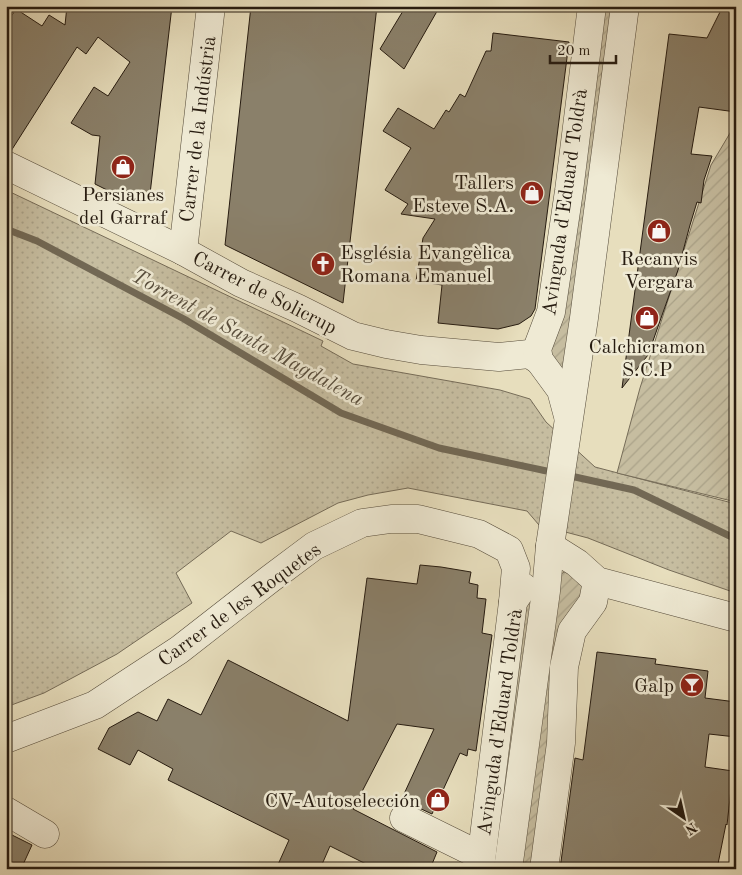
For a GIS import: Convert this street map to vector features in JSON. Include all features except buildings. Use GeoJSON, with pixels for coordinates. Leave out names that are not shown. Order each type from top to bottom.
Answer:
{"type":"FeatureCollection","features":[{"type":"Feature","properties":{"kind":"street","name":"Carrer de la Indústria"},"geometry":{"type":"LineString","coordinates":[[183,251],[211,6]]}},
{"type":"Feature","properties":{"kind":"street","name":"Avinguda d'Eduard Toldrà"},"geometry":{"type":"LineString","coordinates":[[569,419],[561,390],[539,360],[537,349],[551,312],[569,191],[592,6]]}},
{"type":"Feature","properties":{"kind":"street","name":"Avinguda d'Eduard Toldrà"},"geometry":{"type":"LineString","coordinates":[[508,869],[625,6]]}},
{"type":"Feature","properties":{"kind":"street","name":"Carrer de Solicrup"},"geometry":{"type":"LineString","coordinates":[[6,165],[183,251],[241,283],[297,308],[352,336],[386,344],[431,351],[499,357],[530,354],[539,360]]}},
{"type":"Feature","properties":{"kind":"street","name":"Carrer de les Roquetes"},"geometry":{"type":"LineString","coordinates":[[6,739],[95,706],[179,650],[314,546],[362,523],[391,519],[418,519],[479,534],[508,550],[516,568],[513,602]]}},
{"type":"Feature","properties":{"kind":"street","name":"Avinguda d'Eduard Toldrà"},"geometry":{"type":"LineString","coordinates":[[481,863],[513,602],[536,568],[552,536]]}},
{"type":"Feature","properties":{"kind":"street"},"geometry":{"type":"LineString","coordinates":[[552,536],[597,581],[736,618]]}},
{"type":"Feature","properties":{"kind":"street"},"geometry":{"type":"LineString","coordinates":[[544,869],[561,743],[564,668],[572,631],[593,602],[597,581]]}},
{"type":"Feature","properties":{"kind":"street"},"geometry":{"type":"LineString","coordinates":[[6,812],[45,834]]}},
{"type":"Feature","properties":{"kind":"street"},"geometry":{"type":"LineString","coordinates":[[404,818],[481,863]]}},
{"type":"Feature","properties":{"kind":"shaded area"},"geometry":{"type":"Polygon","coordinates":[[[598,6],[613,6],[563,383],[550,367],[550,329],[598,6]]]}},
{"type":"Feature","properties":{"kind":"shaded area"},"geometry":{"type":"Polygon","coordinates":[[[736,123],[736,502],[617,473],[640,388],[711,165],[736,123]]]}},
{"type":"Feature","properties":{"kind":"shaded area"},"geometry":{"type":"Polygon","coordinates":[[[6,190],[323,341],[321,346],[353,364],[500,390],[530,399],[546,422],[595,467],[736,504],[736,593],[669,570],[588,538],[539,525],[527,511],[408,488],[368,495],[338,503],[261,543],[231,531],[176,573],[192,603],[117,654],[44,693],[6,707],[6,190]]]}},
{"type":"Feature","properties":{"kind":"shaded area"},"geometry":{"type":"Polygon","coordinates":[[[572,569],[578,577],[583,590],[537,869],[520,869],[560,575],[572,569]]]}},
{"type":"Feature","properties":{"kind":"shaded area"},"geometry":{"type":"Polygon","coordinates":[[[534,587],[497,869],[488,869],[520,606],[534,587]]]}},
{"type":"Feature","properties":{"kind":"waterway","name":"Torrent de Santa Magdalena"},"geometry":{"type":"LineString","coordinates":[[6,229],[37,241],[184,319],[341,413],[439,448],[556,473]]}},
{"type":"Feature","properties":{"kind":"waterway","name":"Torrent de Santa Magdalena"},"geometry":{"type":"LineString","coordinates":[[566,475],[634,490],[736,539]]}},
{"type":"Feature","properties":{"kind":"place","name":"Persianes del Garraf"},"geometry":{"type":"Point","coordinates":[123,167]}},
{"type":"Feature","properties":{"kind":"place","name":"Tallers Esteve S.A."},"geometry":{"type":"Point","coordinates":[532,193]}},
{"type":"Feature","properties":{"kind":"place","name":"Recanvis Vergara"},"geometry":{"type":"Point","coordinates":[659,231]}},
{"type":"Feature","properties":{"kind":"place","name":"Església Evangèlica Romana Emanuel"},"geometry":{"type":"Point","coordinates":[323,264]}},
{"type":"Feature","properties":{"kind":"place","name":"Calchicramon S.C.P"},"geometry":{"type":"Point","coordinates":[647,318]}},
{"type":"Feature","properties":{"kind":"place","name":"Galp"},"geometry":{"type":"Point","coordinates":[692,685]}},
{"type":"Feature","properties":{"kind":"place","name":"CV-Autoselección"},"geometry":{"type":"Point","coordinates":[438,800]}}]}
